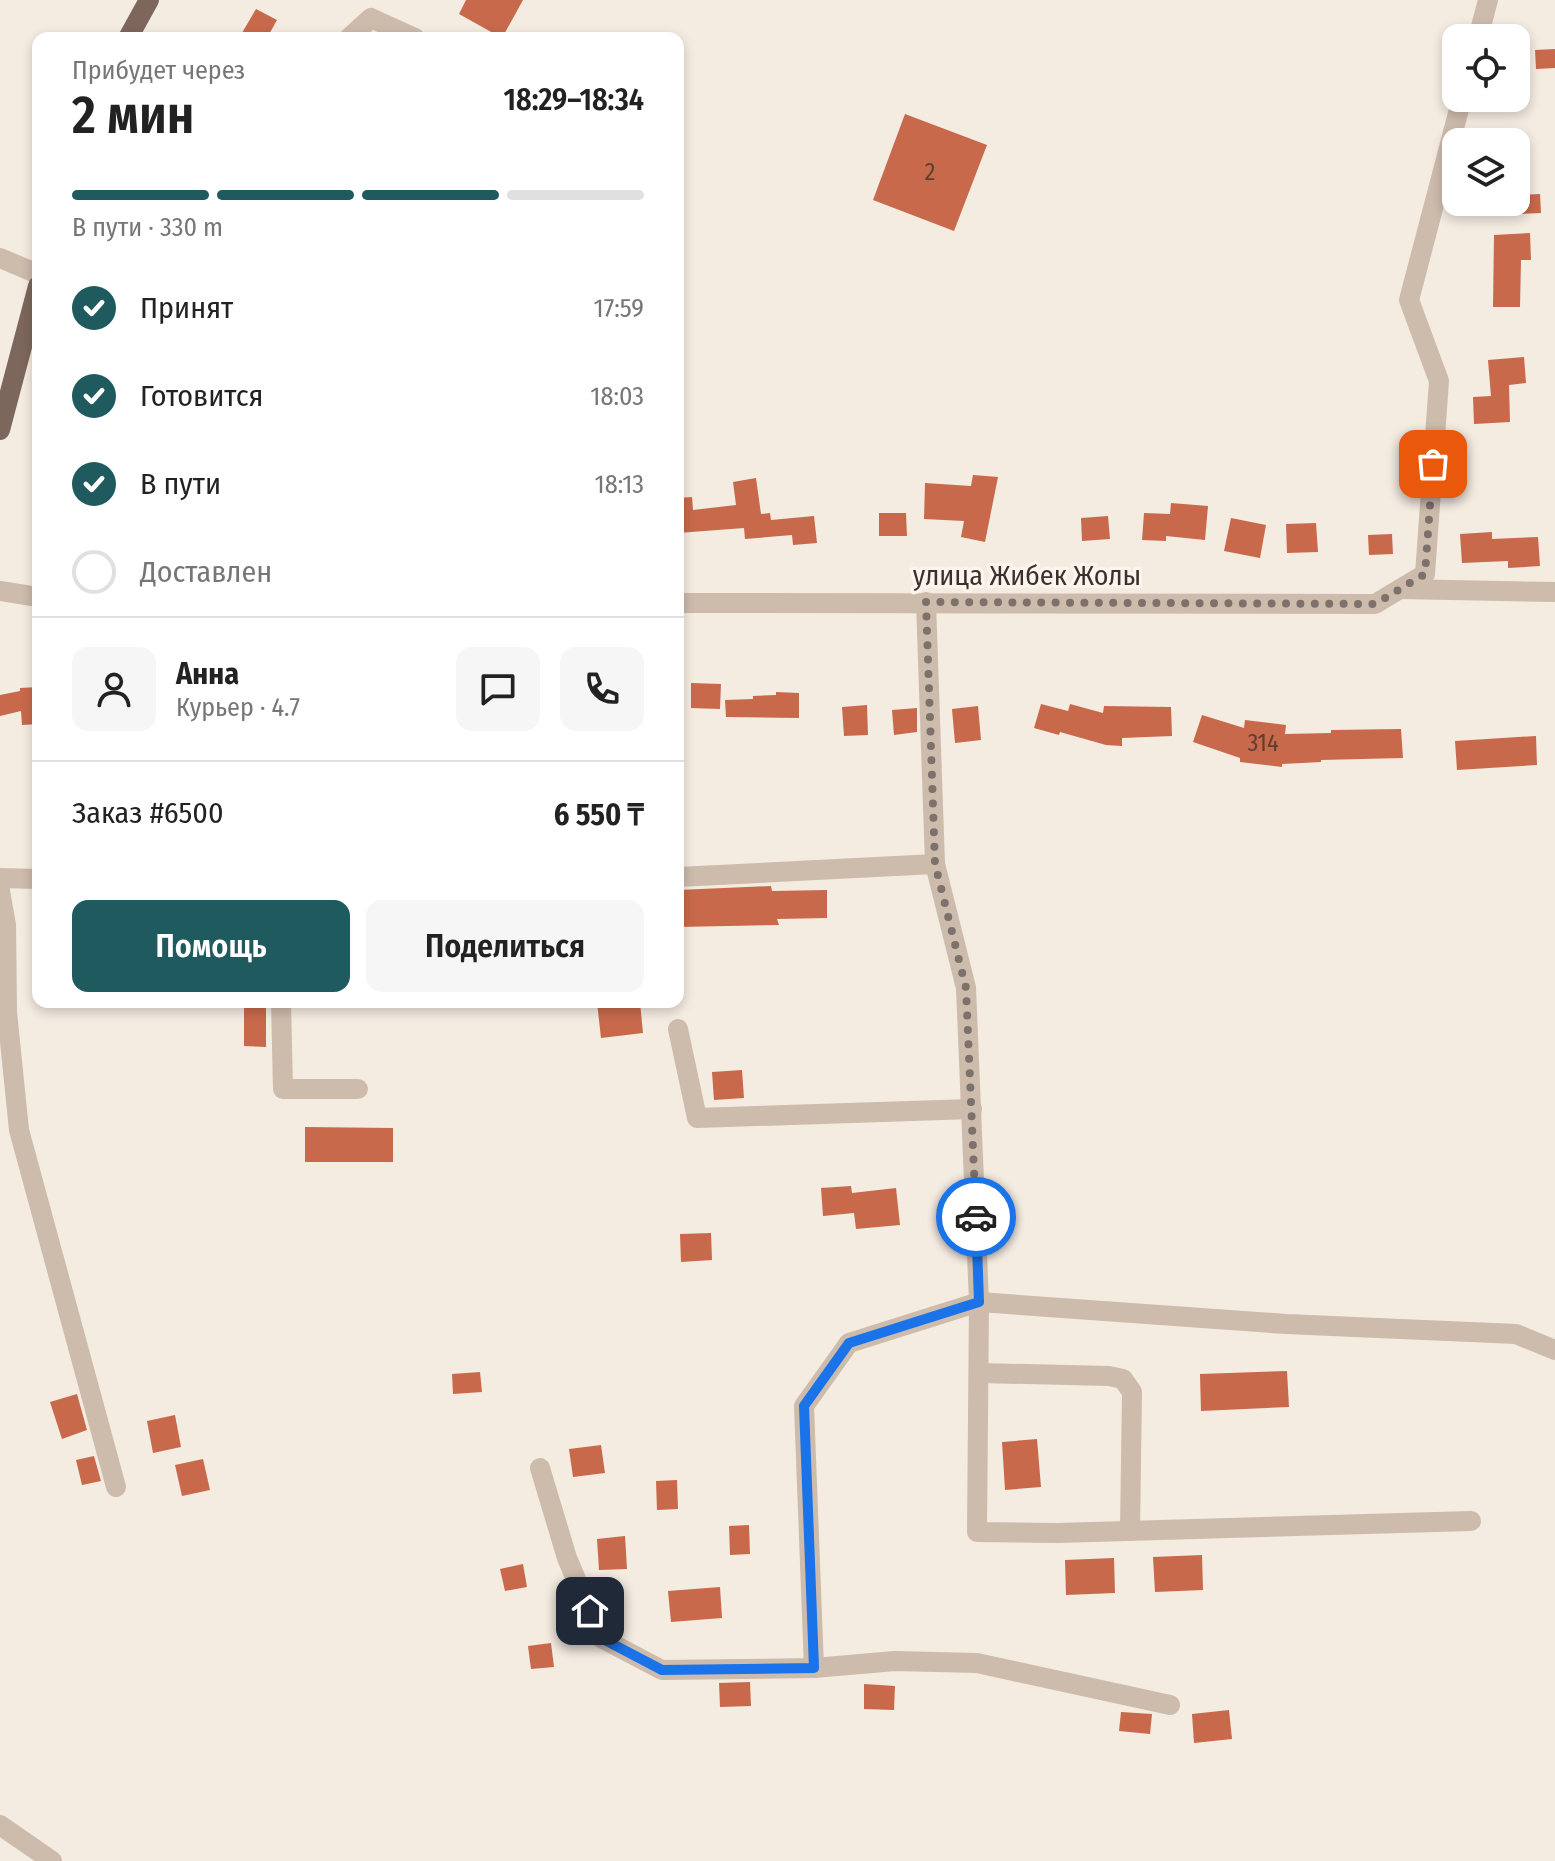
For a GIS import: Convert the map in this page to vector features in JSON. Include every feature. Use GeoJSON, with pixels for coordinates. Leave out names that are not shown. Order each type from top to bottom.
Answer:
{"type":"FeatureCollection","features":[{"type":"Feature","properties":{"kind":"main road"},"geometry":{"type":"LineString","coordinates":[[131,32],[149,0]]}},
{"type":"Feature","properties":{"kind":"main road"},"geometry":{"type":"LineString","coordinates":[[0,430],[32,309]]}},
{"type":"Feature","properties":{"kind":"street"},"geometry":{"type":"LineString","coordinates":[[1482,24],[1488,0]]}},
{"type":"Feature","properties":{"kind":"street"},"geometry":{"type":"LineString","coordinates":[[356,32],[371,18],[402,32]]}},
{"type":"Feature","properties":{"kind":"street"},"geometry":{"type":"LineString","coordinates":[[1400,589],[1425,574],[1439,381],[1409,300],[1458,112]]}},
{"type":"Feature","properties":{"kind":"street"},"geometry":{"type":"LineString","coordinates":[[0,258],[32,271]]}},
{"type":"Feature","properties":{"kind":"street"},"geometry":{"type":"LineString","coordinates":[[1400,589],[1555,592]]}},
{"type":"Feature","properties":{"kind":"street","name":"улица Жибек Жолы"},"geometry":{"type":"LineString","coordinates":[[684,603],[1375,604],[1400,589]]}},
{"type":"Feature","properties":{"kind":"street"},"geometry":{"type":"LineString","coordinates":[[0,591],[32,596]]}},
{"type":"Feature","properties":{"kind":"street"},"geometry":{"type":"LineString","coordinates":[[926,602],[935,864],[966,988],[979,1302],[977,1532],[1130,1531],[1471,1521]]}},
{"type":"Feature","properties":{"kind":"street"},"geometry":{"type":"LineString","coordinates":[[684,877],[935,864]]}},
{"type":"Feature","properties":{"kind":"street"},"geometry":{"type":"LineString","coordinates":[[0,878],[32,879]]}},
{"type":"Feature","properties":{"kind":"street"},"geometry":{"type":"LineString","coordinates":[[0,891],[6,925],[7,1012],[19,1130],[116,1487]]}},
{"type":"Feature","properties":{"kind":"street"},"geometry":{"type":"LineString","coordinates":[[281,1008],[283,1089],[358,1089]]}},
{"type":"Feature","properties":{"kind":"street"},"geometry":{"type":"LineString","coordinates":[[678,1029],[697,1118],[972,1109]]}},
{"type":"Feature","properties":{"kind":"street"},"geometry":{"type":"LineString","coordinates":[[814,1668],[804,1406],[849,1343],[979,1302],[1286,1324],[1516,1334],[1555,1350]]}},
{"type":"Feature","properties":{"kind":"street"},"geometry":{"type":"LineString","coordinates":[[979,1373],[1109,1376],[1123,1379],[1132,1392],[1130,1531]]}},
{"type":"Feature","properties":{"kind":"street"},"geometry":{"type":"LineString","coordinates":[[540,1468],[567,1558],[601,1638],[662,1670],[814,1668],[895,1661],[977,1663],[1170,1705]]}},
{"type":"Feature","properties":{"kind":"street"},"geometry":{"type":"LineString","coordinates":[[0,1825],[52,1861]]}},
{"type":"Feature","properties":{"kind":"building"},"geometry":{"type":"Polygon","coordinates":[[[466,0],[523,0],[505,32],[491,32],[459,14],[466,0]]]}},
{"type":"Feature","properties":{"kind":"building"},"geometry":{"type":"Polygon","coordinates":[[[256,9],[277,20],[270,32],[243,32],[256,9]]]}},
{"type":"Feature","properties":{"kind":"building"},"geometry":{"type":"Polygon","coordinates":[[[1555,49],[1555,68],[1536,69],[1535,50],[1555,49]]]}},
{"type":"Feature","properties":{"kind":"building"},"geometry":{"type":"Polygon","coordinates":[[[905,114],[987,145],[954,231],[873,200],[905,114]]]}},
{"type":"Feature","properties":{"kind":"building"},"geometry":{"type":"Polygon","coordinates":[[[1530,194],[1540,194],[1541,213],[1530,213],[1530,194]]]}},
{"type":"Feature","properties":{"kind":"building"},"geometry":{"type":"Polygon","coordinates":[[[1530,233],[1531,260],[1521,260],[1520,307],[1493,307],[1494,235],[1530,233]]]}},
{"type":"Feature","properties":{"kind":"building"},"geometry":{"type":"Polygon","coordinates":[[[1524,357],[1526,383],[1509,385],[1510,422],[1474,424],[1473,397],[1491,396],[1488,360],[1524,357]]]}},
{"type":"Feature","properties":{"kind":"building"},"geometry":{"type":"Polygon","coordinates":[[[973,475],[998,477],[985,542],[961,537],[964,521],[924,519],[925,483],[971,486],[973,475]]]}},
{"type":"Feature","properties":{"kind":"building"},"geometry":{"type":"Polygon","coordinates":[[[756,478],[761,514],[770,513],[771,520],[814,516],[817,543],[793,545],[792,535],[745,539],[744,528],[684,533],[684,498],[692,497],[693,510],[736,505],[733,482],[756,478]]]}},
{"type":"Feature","properties":{"kind":"building"},"geometry":{"type":"Polygon","coordinates":[[[1171,503],[1208,506],[1205,540],[1166,536],[1166,541],[1142,540],[1144,513],[1170,514],[1171,503]]]}},
{"type":"Feature","properties":{"kind":"building"},"geometry":{"type":"Polygon","coordinates":[[[879,513],[906,513],[907,536],[879,536],[879,513]]]}},
{"type":"Feature","properties":{"kind":"building"},"geometry":{"type":"Polygon","coordinates":[[[1108,516],[1110,539],[1082,541],[1081,518],[1108,516]]]}},
{"type":"Feature","properties":{"kind":"building"},"geometry":{"type":"Polygon","coordinates":[[[1231,518],[1266,525],[1260,558],[1224,551],[1231,518]]]}},
{"type":"Feature","properties":{"kind":"building"},"geometry":{"type":"Polygon","coordinates":[[[1316,523],[1318,552],[1287,553],[1286,524],[1316,523]]]}},
{"type":"Feature","properties":{"kind":"building"},"geometry":{"type":"Polygon","coordinates":[[[1492,532],[1492,539],[1538,537],[1540,566],[1508,568],[1508,561],[1462,563],[1460,534],[1492,532]]]}},
{"type":"Feature","properties":{"kind":"building"},"geometry":{"type":"Polygon","coordinates":[[[1392,534],[1393,554],[1369,555],[1368,535],[1392,534]]]}},
{"type":"Feature","properties":{"kind":"building"},"geometry":{"type":"Polygon","coordinates":[[[691,683],[721,684],[720,709],[691,708],[691,683]]]}},
{"type":"Feature","properties":{"kind":"building"},"geometry":{"type":"Polygon","coordinates":[[[32,687],[32,724],[22,725],[21,711],[0,716],[0,695],[20,691],[20,688],[32,687]]]}},
{"type":"Feature","properties":{"kind":"building"},"geometry":{"type":"Polygon","coordinates":[[[776,692],[799,693],[799,718],[726,717],[725,700],[753,699],[753,696],[776,695],[776,692]]]}},
{"type":"Feature","properties":{"kind":"building"},"geometry":{"type":"Polygon","coordinates":[[[1041,704],[1068,711],[1070,704],[1103,713],[1104,706],[1171,707],[1172,736],[1122,738],[1122,746],[1106,745],[1060,732],[1059,735],[1034,728],[1041,704]]]}},
{"type":"Feature","properties":{"kind":"building"},"geometry":{"type":"Polygon","coordinates":[[[867,705],[868,735],[844,736],[842,707],[867,705]]]}},
{"type":"Feature","properties":{"kind":"building"},"geometry":{"type":"Polygon","coordinates":[[[978,706],[981,740],[955,743],[952,709],[978,706]]]}},
{"type":"Feature","properties":{"kind":"building"},"geometry":{"type":"Polygon","coordinates":[[[917,708],[917,732],[894,735],[892,710],[917,708]]]}},
{"type":"Feature","properties":{"kind":"building"},"geometry":{"type":"Polygon","coordinates":[[[1202,715],[1244,728],[1245,720],[1286,725],[1285,734],[1401,729],[1403,758],[1321,760],[1282,764],[1282,767],[1240,762],[1240,758],[1193,742],[1202,715]]]}},
{"type":"Feature","properties":{"kind":"building"},"geometry":{"type":"Polygon","coordinates":[[[1536,736],[1537,765],[1457,770],[1455,741],[1536,736]]]}},
{"type":"Feature","properties":{"kind":"building"},"geometry":{"type":"Polygon","coordinates":[[[771,886],[772,891],[827,890],[827,918],[777,919],[779,925],[684,927],[684,890],[771,886]]]}},
{"type":"Feature","properties":{"kind":"building"},"geometry":{"type":"Polygon","coordinates":[[[244,1008],[266,1008],[266,1047],[244,1046],[244,1008]]]}},
{"type":"Feature","properties":{"kind":"building"},"geometry":{"type":"Polygon","coordinates":[[[598,1008],[641,1008],[643,1033],[601,1038],[598,1008]]]}},
{"type":"Feature","properties":{"kind":"building"},"geometry":{"type":"Polygon","coordinates":[[[742,1070],[744,1098],[714,1100],[712,1072],[742,1070]]]}},
{"type":"Feature","properties":{"kind":"building"},"geometry":{"type":"Polygon","coordinates":[[[305,1127],[393,1128],[393,1162],[305,1162],[305,1127]]]}},
{"type":"Feature","properties":{"kind":"building"},"geometry":{"type":"Polygon","coordinates":[[[851,1186],[852,1193],[896,1188],[900,1225],[856,1229],[854,1213],[823,1216],[821,1188],[851,1186]]]}},
{"type":"Feature","properties":{"kind":"building"},"geometry":{"type":"Polygon","coordinates":[[[711,1233],[712,1260],[681,1262],[680,1234],[711,1233]]]}},
{"type":"Feature","properties":{"kind":"building"},"geometry":{"type":"Polygon","coordinates":[[[1287,1371],[1289,1407],[1201,1411],[1200,1374],[1287,1371]]]}},
{"type":"Feature","properties":{"kind":"building"},"geometry":{"type":"Polygon","coordinates":[[[480,1372],[482,1392],[453,1394],[452,1374],[480,1372]]]}},
{"type":"Feature","properties":{"kind":"building"},"geometry":{"type":"Polygon","coordinates":[[[77,1394],[87,1430],[62,1439],[50,1402],[77,1394]]]}},
{"type":"Feature","properties":{"kind":"building"},"geometry":{"type":"Polygon","coordinates":[[[175,1415],[181,1447],[153,1453],[147,1421],[175,1415]]]}},
{"type":"Feature","properties":{"kind":"building"},"geometry":{"type":"Polygon","coordinates":[[[1037,1439],[1041,1487],[1005,1490],[1002,1442],[1037,1439]]]}},
{"type":"Feature","properties":{"kind":"building"},"geometry":{"type":"Polygon","coordinates":[[[601,1445],[605,1473],[573,1477],[569,1449],[601,1445]]]}},
{"type":"Feature","properties":{"kind":"building"},"geometry":{"type":"Polygon","coordinates":[[[94,1456],[101,1481],[82,1485],[76,1460],[94,1456]]]}},
{"type":"Feature","properties":{"kind":"building"},"geometry":{"type":"Polygon","coordinates":[[[203,1459],[210,1490],[182,1496],[175,1465],[203,1459]]]}},
{"type":"Feature","properties":{"kind":"building"},"geometry":{"type":"Polygon","coordinates":[[[677,1480],[678,1509],[657,1510],[656,1481],[677,1480]]]}},
{"type":"Feature","properties":{"kind":"building"},"geometry":{"type":"Polygon","coordinates":[[[749,1525],[750,1554],[730,1555],[729,1526],[749,1525]]]}},
{"type":"Feature","properties":{"kind":"building"},"geometry":{"type":"Polygon","coordinates":[[[625,1536],[627,1569],[599,1570],[597,1539],[625,1536]]]}},
{"type":"Feature","properties":{"kind":"building"},"geometry":{"type":"Polygon","coordinates":[[[1202,1555],[1203,1590],[1155,1592],[1153,1557],[1202,1555]]]}},
{"type":"Feature","properties":{"kind":"building"},"geometry":{"type":"Polygon","coordinates":[[[1114,1558],[1115,1593],[1066,1595],[1065,1560],[1114,1558]]]}},
{"type":"Feature","properties":{"kind":"building"},"geometry":{"type":"Polygon","coordinates":[[[523,1564],[527,1587],[505,1591],[500,1569],[523,1564]]]}},
{"type":"Feature","properties":{"kind":"building"},"geometry":{"type":"Polygon","coordinates":[[[720,1587],[722,1618],[671,1622],[668,1591],[720,1587]]]}},
{"type":"Feature","properties":{"kind":"building"},"geometry":{"type":"Polygon","coordinates":[[[551,1643],[554,1667],[531,1669],[528,1646],[551,1643]]]}},
{"type":"Feature","properties":{"kind":"building"},"geometry":{"type":"Polygon","coordinates":[[[750,1682],[751,1706],[720,1707],[719,1683],[750,1682]]]}},
{"type":"Feature","properties":{"kind":"building"},"geometry":{"type":"Polygon","coordinates":[[[864,1684],[895,1686],[894,1710],[864,1709],[864,1684]]]}},
{"type":"Feature","properties":{"kind":"building"},"geometry":{"type":"Polygon","coordinates":[[[1229,1710],[1232,1739],[1194,1743],[1192,1714],[1229,1710]]]}},
{"type":"Feature","properties":{"kind":"building"},"geometry":{"type":"Polygon","coordinates":[[[1121,1712],[1152,1714],[1150,1734],[1119,1731],[1121,1712]]]}},
{"type":"Feature","properties":{"kind":"way so far"},"geometry":{"type":"LineString","coordinates":[[976,1217],[966,988],[935,864],[926,602],[1375,604],[1425,574],[1433,464]]}},
{"type":"Feature","properties":{"kind":"route"},"geometry":{"type":"LineString","coordinates":[[590,1611],[601,1638],[662,1670],[814,1668],[804,1406],[849,1343],[979,1302],[976,1217]]}}]}
